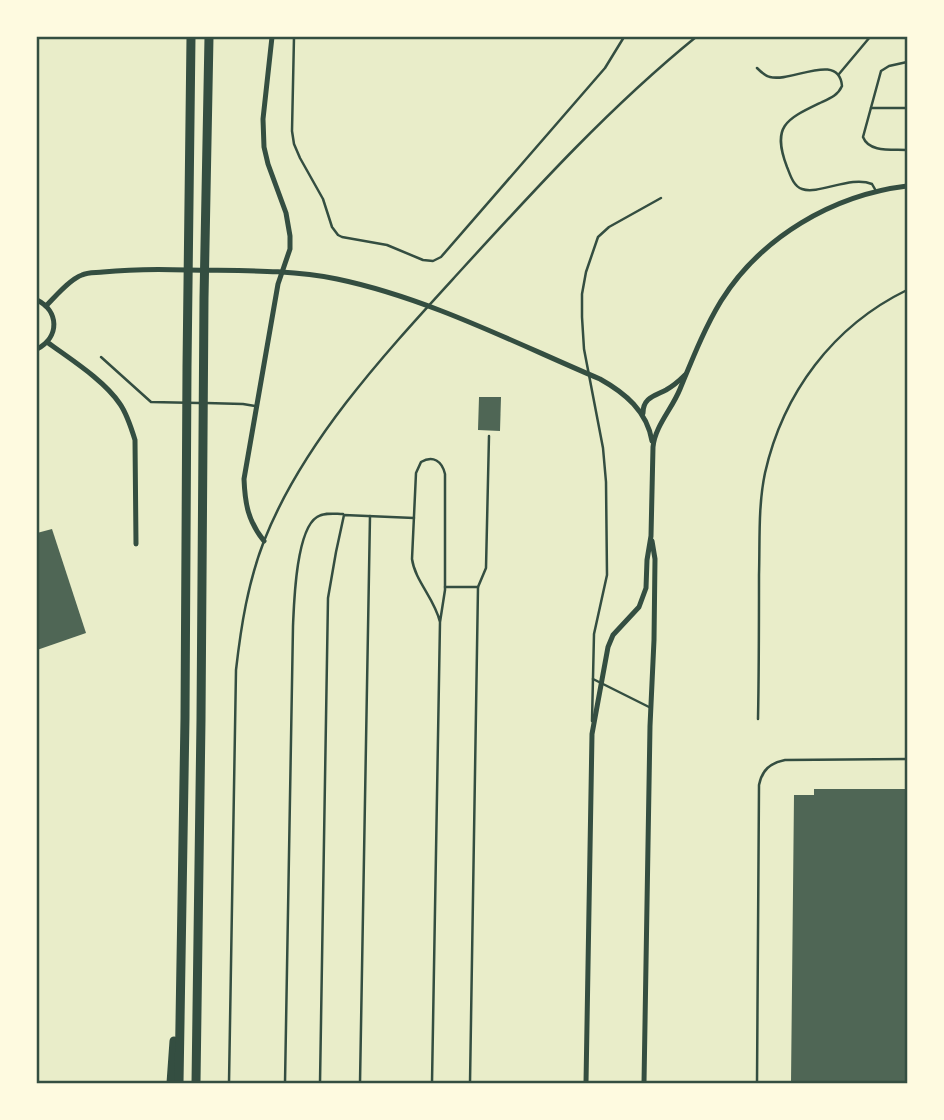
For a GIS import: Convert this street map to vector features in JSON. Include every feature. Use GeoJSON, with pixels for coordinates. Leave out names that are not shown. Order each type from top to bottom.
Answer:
{"type":"FeatureCollection","features":[{"type":"Feature","properties":{"kind":"highway"},"geometry":{"type":"LineString","coordinates":[[179,1083],[191,37]]}},
{"type":"Feature","properties":{"kind":"highway"},"geometry":{"type":"LineString","coordinates":[[196,1083],[209,37]]}},
{"type":"Feature","properties":{"kind":"highway"},"geometry":{"type":"LineString","coordinates":[[171,1083],[182,945]]}},
{"type":"Feature","properties":{"kind":"street"},"geometry":{"type":"LineString","coordinates":[[264,541],[248,516],[244,479],[278,284],[290,249],[289,225],[265,155],[263,136],[272,37]]}},
{"type":"Feature","properties":{"kind":"street"},"geometry":{"type":"LineString","coordinates":[[653,447],[657,431],[677,397],[721,301],[752,262],[788,231],[817,214],[846,200],[907,186]]}},
{"type":"Feature","properties":{"kind":"street"},"geometry":{"type":"LineString","coordinates":[[46,306],[81,275],[148,269],[248,271],[337,279],[434,307],[600,379],[626,396],[645,420]]}},
{"type":"Feature","properties":{"kind":"street"},"geometry":{"type":"LineString","coordinates":[[37,300],[46,306],[54,322],[51,336],[37,349]]}},
{"type":"Feature","properties":{"kind":"street"},"geometry":{"type":"LineString","coordinates":[[47,342],[103,385],[119,403],[131,427],[135,440],[136,544]]}},
{"type":"Feature","properties":{"kind":"street"},"geometry":{"type":"LineString","coordinates":[[586,1083],[592,734],[608,646],[613,635],[633,615],[646,588],[651,537],[653,447],[643,410],[645,402],[687,374]]}},
{"type":"Feature","properties":{"kind":"street"},"geometry":{"type":"LineString","coordinates":[[644,1083],[655,559],[651,537]]}},
{"type":"Feature","properties":{"kind":"lane"},"geometry":{"type":"LineString","coordinates":[[293,37],[293,136],[300,158],[323,199],[332,227],[342,237],[387,245],[429,261],[441,257],[554,128],[605,68],[624,37]]}},
{"type":"Feature","properties":{"kind":"lane"},"geometry":{"type":"LineString","coordinates":[[229,1083],[236,670],[244,607],[264,541],[284,499],[312,451],[349,400],[418,318],[569,153],[696,37]]}},
{"type":"Feature","properties":{"kind":"lane"},"geometry":{"type":"LineString","coordinates":[[839,74],[870,37]]}},
{"type":"Feature","properties":{"kind":"lane"},"geometry":{"type":"LineString","coordinates":[[907,62],[883,68],[863,137],[872,147],[907,150]]}},
{"type":"Feature","properties":{"kind":"lane"},"geometry":{"type":"LineString","coordinates":[[757,68],[764,75],[775,78],[825,69],[839,74],[842,86],[838,93],[787,122],[781,133],[781,151],[792,178],[801,188],[812,189],[862,181],[872,184],[876,191]]}},
{"type":"Feature","properties":{"kind":"lane"},"geometry":{"type":"LineString","coordinates":[[871,108],[907,108]]}},
{"type":"Feature","properties":{"kind":"lane"},"geometry":{"type":"LineString","coordinates":[[592,734],[594,634],[607,575],[606,482],[603,448],[584,349],[582,294],[591,252],[598,237],[608,227],[660,198]]}},
{"type":"Feature","properties":{"kind":"lane"},"geometry":{"type":"LineString","coordinates":[[758,719],[760,515],[765,472],[774,443],[794,394],[825,351],[860,318],[907,290]]}},
{"type":"Feature","properties":{"kind":"lane"},"geometry":{"type":"LineString","coordinates":[[101,357],[150,402],[257,406]]}},
{"type":"Feature","properties":{"kind":"lane"},"geometry":{"type":"LineString","coordinates":[[470,1083],[478,587],[486,568],[489,436]]}},
{"type":"Feature","properties":{"kind":"lane"},"geometry":{"type":"LineString","coordinates":[[432,1083],[440,622],[445,587],[446,474],[437,460],[431,459],[421,462],[417,468],[412,564],[436,607],[440,622]]}},
{"type":"Feature","properties":{"kind":"lane"},"geometry":{"type":"LineString","coordinates":[[285,1083],[293,626],[295,580],[303,541],[311,522],[324,514],[414,519]]}},
{"type":"Feature","properties":{"kind":"lane"},"geometry":{"type":"LineString","coordinates":[[320,1083],[328,598],[344,514]]}},
{"type":"Feature","properties":{"kind":"lane"},"geometry":{"type":"LineString","coordinates":[[360,1083],[370,516]]}},
{"type":"Feature","properties":{"kind":"lane"},"geometry":{"type":"LineString","coordinates":[[445,587],[478,587]]}},
{"type":"Feature","properties":{"kind":"lane"},"geometry":{"type":"LineString","coordinates":[[593,679],[651,708]]}},
{"type":"Feature","properties":{"kind":"lane"},"geometry":{"type":"LineString","coordinates":[[757,1083],[762,774],[776,761],[785,760],[907,760]]}},
{"type":"Feature","properties":{"kind":"building"},"geometry":{"type":"Polygon","coordinates":[[[479,397],[501,397],[500,431],[478,430],[479,397]]]}},
{"type":"Feature","properties":{"kind":"building"},"geometry":{"type":"Polygon","coordinates":[[[52,529],[86,633],[37,650],[37,533],[52,529]]]}},
{"type":"Feature","properties":{"kind":"building"},"geometry":{"type":"Polygon","coordinates":[[[814,789],[907,789],[907,1083],[791,1083],[794,795],[814,795],[814,789]]]}}]}
